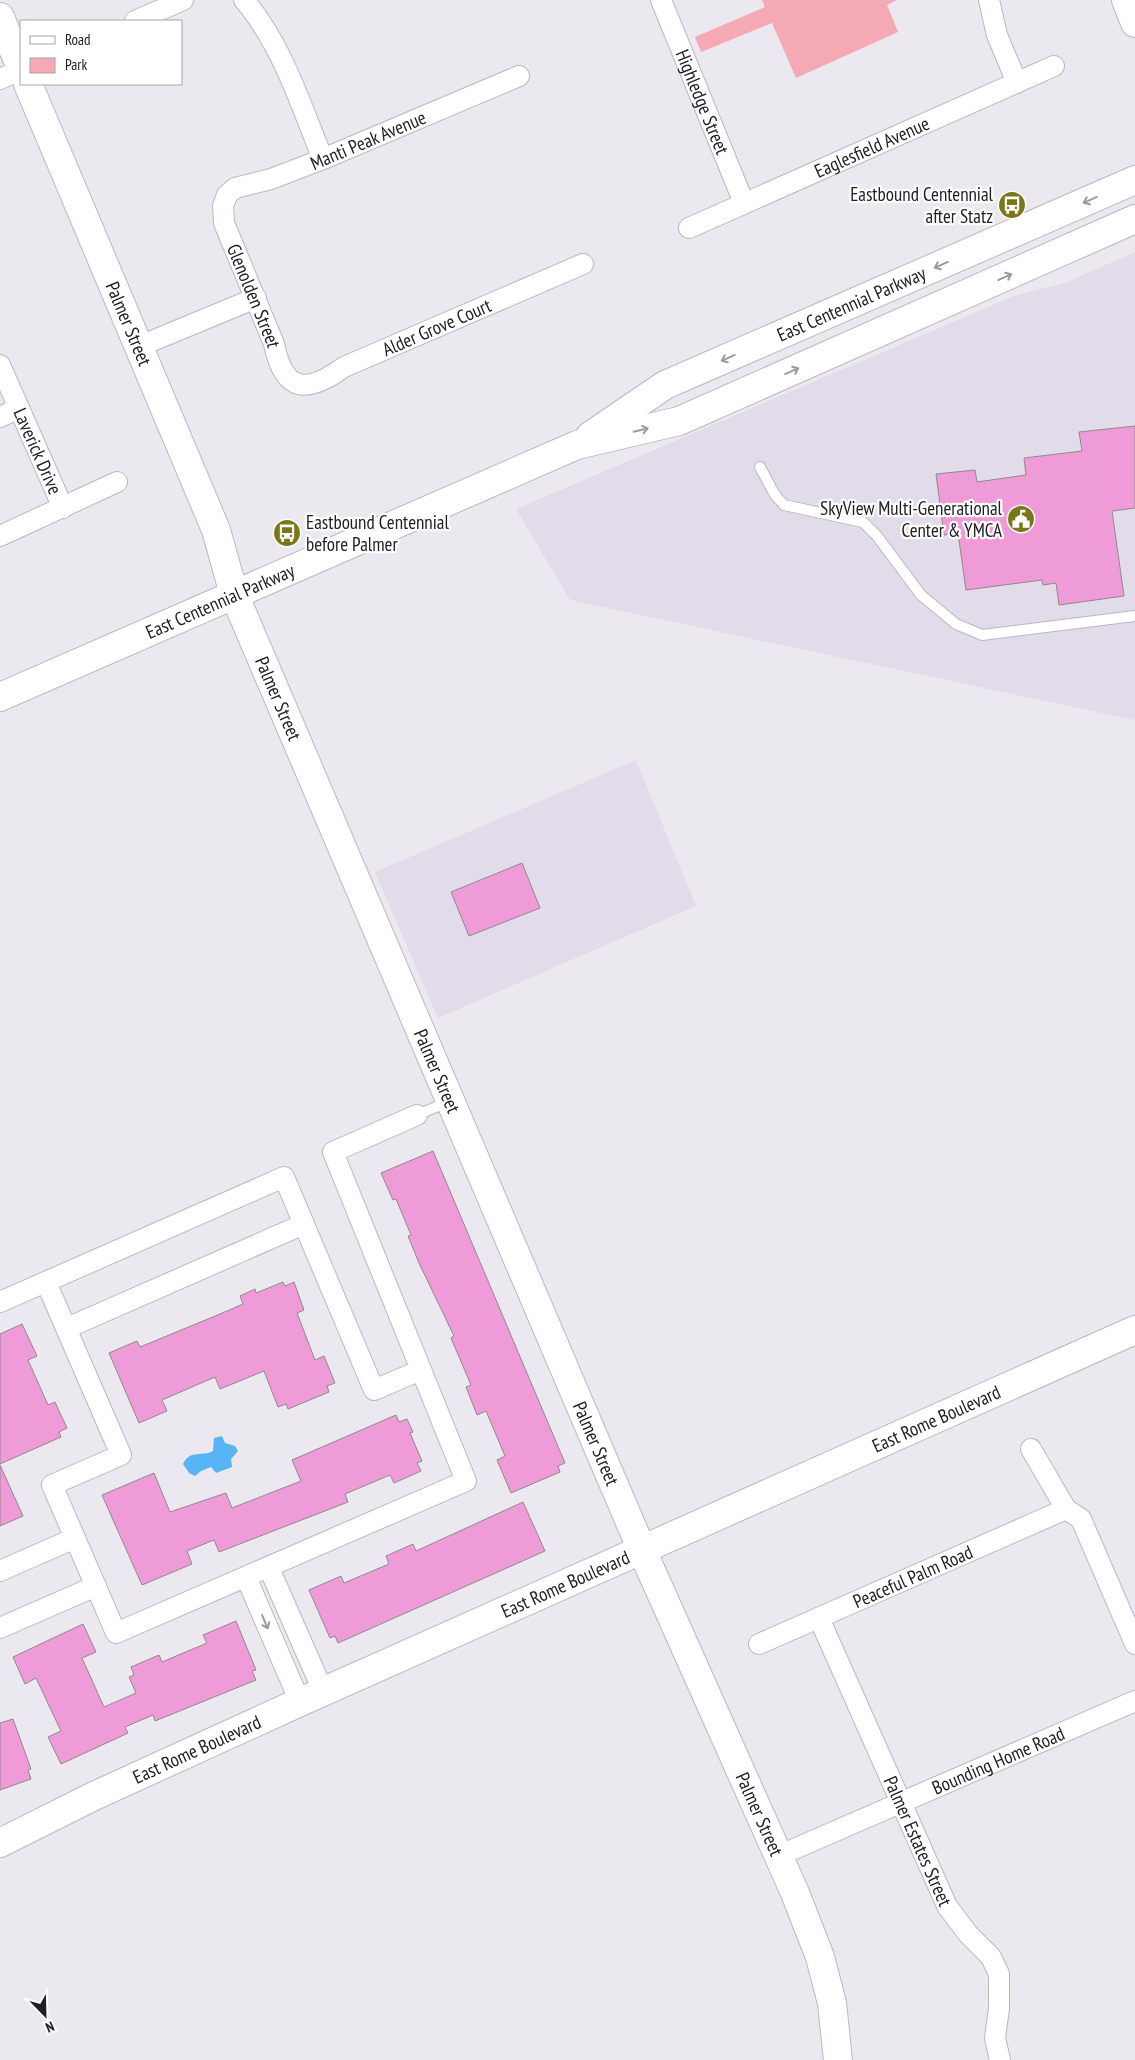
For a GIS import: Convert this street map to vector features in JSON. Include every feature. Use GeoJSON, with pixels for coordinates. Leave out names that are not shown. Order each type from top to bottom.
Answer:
{"type":"FeatureCollection","features":[{"type":"Feature","properties":{"kind":"street"},"geometry":{"type":"LineString","coordinates":[[137,20],[183,0]]}},
{"type":"Feature","properties":{"kind":"street"},"geometry":{"type":"LineString","coordinates":[[244,0],[281,59],[324,159]]}},
{"type":"Feature","properties":{"kind":"street","name":"Highledge Street"},"geometry":{"type":"LineString","coordinates":[[661,0],[744,203]]}},
{"type":"Feature","properties":{"kind":"street"},"geometry":{"type":"LineString","coordinates":[[989,0],[997,35],[1017,83]]}},
{"type":"Feature","properties":{"kind":"street"},"geometry":{"type":"LineString","coordinates":[[1126,0],[1135,23]]}},
{"type":"Feature","properties":{"kind":"street"},"geometry":{"type":"LineString","coordinates":[[0,17],[20,67]]}},
{"type":"Feature","properties":{"kind":"street","name":"Eaglesfield Avenue"},"geometry":{"type":"LineString","coordinates":[[688,228],[1054,66]]}},
{"type":"Feature","properties":{"kind":"street"},"geometry":{"type":"LineString","coordinates":[[0,79],[20,69]]}},
{"type":"Feature","properties":{"kind":"street","name":"Manti Peak Avenue"},"geometry":{"type":"LineString","coordinates":[[222,206],[227,195],[235,188],[263,182],[324,159],[519,76]]}},
{"type":"Feature","properties":{"kind":"street","name":"Palmer Street"},"geometry":{"type":"LineString","coordinates":[[28,85],[216,530],[234,594],[642,1548],[778,1856],[820,1957],[832,2003],[838,2060]]}},
{"type":"Feature","properties":{"kind":"street","name":"East Centennial Parkway"},"geometry":{"type":"LineString","coordinates":[[576,445],[665,385],[1135,180]]}},
{"type":"Feature","properties":{"kind":"street","name":"Glenolden Street"},"geometry":{"type":"LineString","coordinates":[[222,206],[224,223],[274,344],[278,362],[292,381]]}},
{"type":"Feature","properties":{"kind":"street","name":"East Centennial Parkway"},"geometry":{"type":"LineString","coordinates":[[0,697],[576,445],[679,421],[1135,219]]}},
{"type":"Feature","properties":{"kind":"street","name":"Alder Grove Court"},"geometry":{"type":"LineString","coordinates":[[292,381],[313,385],[327,380],[344,367],[583,264]]}},
{"type":"Feature","properties":{"kind":"street"},"geometry":{"type":"LineString","coordinates":[[140,346],[256,298]]}},
{"type":"Feature","properties":{"kind":"street"},"geometry":{"type":"LineString","coordinates":[[706,408],[703,394],[709,386],[751,368],[778,336]]}},
{"type":"Feature","properties":{"kind":"street","name":"Laverick Drive"},"geometry":{"type":"LineString","coordinates":[[0,365],[63,508]]}},
{"type":"Feature","properties":{"kind":"street"},"geometry":{"type":"LineString","coordinates":[[0,417],[19,408]]}},
{"type":"Feature","properties":{"kind":"street"},"geometry":{"type":"LineString","coordinates":[[0,536],[117,482]]}},
{"type":"Feature","properties":{"kind":"street"},"geometry":{"type":"LineString","coordinates":[[46,1282],[121,1456],[52,1485],[116,1633],[466,1481],[333,1152],[417,1116]]}},
{"type":"Feature","properties":{"kind":"street"},"geometry":{"type":"LineString","coordinates":[[0,1302],[284,1177],[374,1390],[421,1370]]}},
{"type":"Feature","properties":{"kind":"street"},"geometry":{"type":"LineString","coordinates":[[67,1328],[304,1224]]}},
{"type":"Feature","properties":{"kind":"street","name":"East Rome Boulevard"},"geometry":{"type":"LineString","coordinates":[[0,1843],[94,1796],[312,1697],[642,1548],[1135,1330]]}},
{"type":"Feature","properties":{"kind":"street"},"geometry":{"type":"LineString","coordinates":[[1031,1449],[1066,1509],[1081,1519],[1135,1644]]}},
{"type":"Feature","properties":{"kind":"street","name":"Peaceful Palm Road"},"geometry":{"type":"LineString","coordinates":[[759,1644],[1066,1509]]}},
{"type":"Feature","properties":{"kind":"street"},"geometry":{"type":"LineString","coordinates":[[0,1571],[75,1538]]}},
{"type":"Feature","properties":{"kind":"street"},"geometry":{"type":"LineString","coordinates":[[269,1568],[312,1697]]}},
{"type":"Feature","properties":{"kind":"street"},"geometry":{"type":"LineString","coordinates":[[246,1577],[312,1697]]}},
{"type":"Feature","properties":{"kind":"street"},"geometry":{"type":"LineString","coordinates":[[0,1628],[96,1586]]}},
{"type":"Feature","properties":{"kind":"street","name":"Palmer Estates Street"},"geometry":{"type":"LineString","coordinates":[[819,1618],[948,1906],[968,1934],[991,1957],[999,1974],[999,2008],[995,2038],[1000,2060]]}},
{"type":"Feature","properties":{"kind":"street","name":"Bounding Home Road"},"geometry":{"type":"LineString","coordinates":[[778,1856],[902,1804],[1135,1701]]}},
{"type":"Feature","properties":{"kind":"lane"},"geometry":{"type":"LineString","coordinates":[[760,467],[775,495],[784,504],[863,522],[877,536],[921,595],[956,624],[982,636],[1135,616]]}},
{"type":"Feature","properties":{"kind":"lane"},"geometry":{"type":"LineString","coordinates":[[417,1116],[450,1101]]}},
{"type":"Feature","properties":{"kind":"shaded area"},"geometry":{"type":"Polygon","coordinates":[[[1135,252],[1135,720],[570,600],[516,509],[1014,296],[1065,283],[1135,252]]]}},
{"type":"Feature","properties":{"kind":"shaded area"},"geometry":{"type":"Polygon","coordinates":[[[636,760],[696,906],[438,1018],[375,872],[636,760]]]}},
{"type":"Feature","properties":{"kind":"green space"},"geometry":{"type":"Polygon","coordinates":[[[762,0],[897,0],[887,5],[898,32],[796,78],[772,23],[701,52],[695,37],[765,7],[762,0]]]}},
{"type":"Feature","properties":{"kind":"water"},"geometry":{"type":"Polygon","coordinates":[[[222,1436],[225,1443],[235,1446],[238,1451],[231,1459],[232,1467],[216,1473],[211,1467],[195,1476],[189,1473],[183,1464],[186,1459],[189,1456],[213,1451],[214,1438],[222,1436]]]}},
{"type":"Feature","properties":{"kind":"building","name":"SkyView Multi-Generational Center & YMCA"},"geometry":{"type":"Polygon","coordinates":[[[1135,426],[1135,508],[1112,511],[1124,596],[1059,605],[1056,583],[1043,585],[1042,580],[966,590],[958,533],[944,535],[936,474],[975,470],[977,482],[1026,475],[1024,458],[1082,451],[1079,432],[1135,426]]]}},
{"type":"Feature","properties":{"kind":"building"},"geometry":{"type":"Polygon","coordinates":[[[522,863],[540,908],[469,936],[451,892],[522,863]]]}},
{"type":"Feature","properties":{"kind":"building"},"geometry":{"type":"Polygon","coordinates":[[[433,1151],[565,1463],[558,1466],[560,1472],[511,1493],[497,1460],[505,1456],[486,1411],[477,1415],[466,1387],[471,1385],[451,1338],[454,1336],[419,1263],[408,1236],[411,1235],[396,1199],[393,1200],[381,1173],[433,1151]]]}},
{"type":"Feature","properties":{"kind":"building"},"geometry":{"type":"Polygon","coordinates":[[[283,1282],[285,1286],[294,1282],[304,1310],[297,1313],[315,1360],[324,1356],[335,1383],[327,1386],[329,1392],[288,1409],[286,1404],[278,1407],[264,1371],[220,1389],[215,1377],[162,1400],[167,1411],[139,1423],[109,1353],[137,1341],[140,1347],[243,1304],[240,1296],[255,1289],[256,1293],[283,1282]]]}},
{"type":"Feature","properties":{"kind":"building"},"geometry":{"type":"Polygon","coordinates":[[[22,1324],[37,1356],[28,1360],[48,1405],[55,1402],[67,1428],[59,1432],[61,1437],[0,1464],[0,1334],[22,1324]]]}},
{"type":"Feature","properties":{"kind":"building"},"geometry":{"type":"Polygon","coordinates":[[[396,1415],[399,1422],[407,1419],[413,1432],[410,1433],[422,1461],[417,1463],[421,1471],[394,1483],[390,1475],[345,1494],[348,1502],[219,1552],[214,1540],[187,1551],[192,1564],[142,1585],[102,1495],[154,1473],[170,1512],[226,1493],[232,1508],[301,1481],[292,1460],[396,1415]]]}},
{"type":"Feature","properties":{"kind":"building"},"geometry":{"type":"Polygon","coordinates":[[[0,1465],[23,1516],[0,1526],[0,1465]]]}},
{"type":"Feature","properties":{"kind":"building"},"geometry":{"type":"Polygon","coordinates":[[[523,1502],[545,1551],[338,1643],[335,1636],[330,1638],[309,1590],[341,1576],[344,1583],[389,1564],[386,1556],[413,1544],[416,1551],[523,1502]]]}},
{"type":"Feature","properties":{"kind":"building"},"geometry":{"type":"Polygon","coordinates":[[[236,1621],[256,1670],[252,1671],[256,1680],[155,1721],[153,1715],[125,1727],[128,1733],[61,1764],[48,1737],[61,1731],[36,1678],[25,1684],[13,1657],[83,1624],[96,1652],[82,1658],[104,1707],[136,1693],[129,1677],[134,1675],[131,1667],[159,1655],[162,1662],[207,1643],[203,1635],[236,1621]]]}},
{"type":"Feature","properties":{"kind":"building"},"geometry":{"type":"Polygon","coordinates":[[[13,1719],[31,1769],[28,1770],[31,1779],[0,1790],[0,1723],[13,1719]]]}},
{"type":"Feature","properties":{"kind":"place","name":"Eastbound Centennial after Statz"},"geometry":{"type":"Point","coordinates":[1012,205]}},
{"type":"Feature","properties":{"kind":"place","name":"SkyView Multi-Generational Center & YMCA"},"geometry":{"type":"Point","coordinates":[1021,519]}},
{"type":"Feature","properties":{"kind":"place","name":"Eastbound Centennial before Palmer"},"geometry":{"type":"Point","coordinates":[287,533]}}]}
